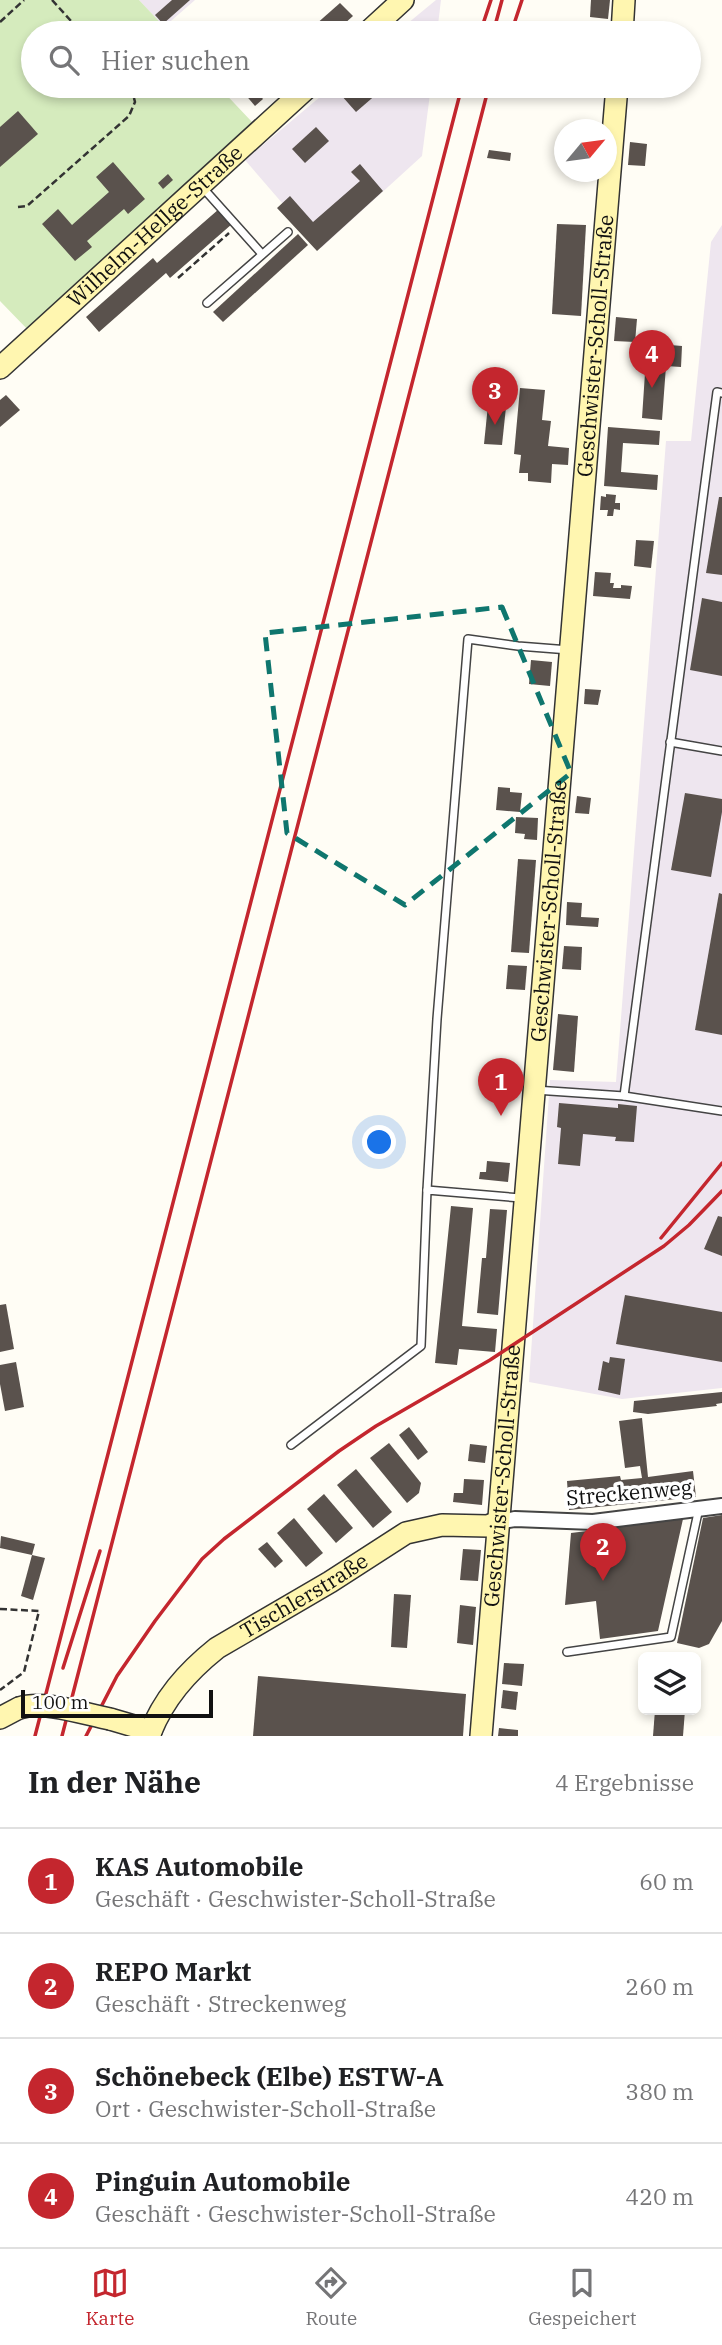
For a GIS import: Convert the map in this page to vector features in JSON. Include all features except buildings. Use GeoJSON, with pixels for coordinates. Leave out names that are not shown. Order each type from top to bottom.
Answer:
{"type":"FeatureCollection","features":[{"type":"Feature","properties":{"kind":"street"},"geometry":{"type":"LineString","coordinates":[[380,21],[403,0]]}},
{"type":"Feature","properties":{"kind":"street"},"geometry":{"type":"LineString","coordinates":[[623,21],[624,0]]}},
{"type":"Feature","properties":{"kind":"street","name":"Wilhelm-Hellge-Straße"},"geometry":{"type":"LineString","coordinates":[[0,368],[296,98]]}},
{"type":"Feature","properties":{"kind":"street","name":"Geschwister-Scholl-Straße"},"geometry":{"type":"LineString","coordinates":[[481,1736],[616,98]]}},
{"type":"Feature","properties":{"kind":"street","name":"Streckenweg"},"geometry":{"type":"LineString","coordinates":[[498,1522],[593,1522],[722,1506]]}},
{"type":"Feature","properties":{"kind":"street","name":"Tischlerstraße"},"geometry":{"type":"LineString","coordinates":[[150,1733],[172,1692],[217,1648],[330,1582],[394,1539],[424,1528],[442,1525],[488,1526],[498,1522]]}},
{"type":"Feature","properties":{"kind":"street"},"geometry":{"type":"LineString","coordinates":[[0,1718],[19,1707],[43,1706],[110,1719],[150,1733]]}},
{"type":"Feature","properties":{"kind":"lane"},"geometry":{"type":"LineString","coordinates":[[200,185],[262,254]]}},
{"type":"Feature","properties":{"kind":"lane"},"geometry":{"type":"LineString","coordinates":[[207,303],[288,232]]}},
{"type":"Feature","properties":{"kind":"lane"},"geometry":{"type":"LineString","coordinates":[[624,1096],[717,392],[722,393]]}},
{"type":"Feature","properties":{"kind":"lane"},"geometry":{"type":"LineString","coordinates":[[290,1445],[421,1346],[427,1190],[438,1019],[468,639],[571,650]]}},
{"type":"Feature","properties":{"kind":"lane"},"geometry":{"type":"LineString","coordinates":[[670,742],[722,751]]}},
{"type":"Feature","properties":{"kind":"lane"},"geometry":{"type":"LineString","coordinates":[[535,1090],[624,1096],[722,1111]]}},
{"type":"Feature","properties":{"kind":"lane"},"geometry":{"type":"LineString","coordinates":[[427,1190],[526,1198]]}},
{"type":"Feature","properties":{"kind":"lane"},"geometry":{"type":"LineString","coordinates":[[567,1651],[671,1637],[699,1508]]}},
{"type":"Feature","properties":{"kind":"path"},"geometry":{"type":"LineString","coordinates":[[0,22],[24,0]]}},
{"type":"Feature","properties":{"kind":"path"},"geometry":{"type":"LineString","coordinates":[[52,0],[71,21]]}},
{"type":"Feature","properties":{"kind":"path"},"geometry":{"type":"LineString","coordinates":[[18,207],[27,206],[129,116],[134,98]]}},
{"type":"Feature","properties":{"kind":"path"},"geometry":{"type":"LineString","coordinates":[[178,278],[237,226]]}},
{"type":"Feature","properties":{"kind":"path"},"geometry":{"type":"LineString","coordinates":[[0,1609],[39,1611],[24,1672],[0,1690]]}},
{"type":"Feature","properties":{"kind":"highlighted area"},"geometry":{"type":"Polygon","coordinates":[[[502,607],[571,773],[405,905],[287,833],[265,633],[502,607]]]}},
{"type":"Feature","properties":{"kind":"shaded area"},"geometry":{"type":"Polygon","coordinates":[[[139,0],[195,0],[171,21],[158,21],[139,0]]]}},
{"type":"Feature","properties":{"kind":"shaded area"},"geometry":{"type":"Polygon","coordinates":[[[436,0],[441,0],[438,21],[411,21],[436,0]]]}},
{"type":"Feature","properties":{"kind":"shaded area"},"geometry":{"type":"Polygon","coordinates":[[[319,98],[429,98],[422,156],[321,248],[245,160],[319,98]]]}},
{"type":"Feature","properties":{"kind":"shaded area"},"geometry":{"type":"Polygon","coordinates":[[[722,225],[722,1388],[622,1399],[529,1382],[550,1080],[616,1082],[666,441],[691,441],[711,242],[722,225]]]}},
{"type":"Feature","properties":{"kind":"green space"},"geometry":{"type":"Polygon","coordinates":[[[0,0],[139,0],[159,21],[21,21],[21,98],[229,98],[252,122],[30,332],[0,301],[0,0]]]}},
{"type":"Feature","properties":{"kind":"railway"},"geometry":{"type":"LineString","coordinates":[[484,21],[491,0]]}},
{"type":"Feature","properties":{"kind":"railway"},"geometry":{"type":"LineString","coordinates":[[496,21],[502,0]]}},
{"type":"Feature","properties":{"kind":"railway"},"geometry":{"type":"LineString","coordinates":[[515,21],[522,0]]}},
{"type":"Feature","properties":{"kind":"railway"},"geometry":{"type":"LineString","coordinates":[[35,1736],[459,98]]}},
{"type":"Feature","properties":{"kind":"railway"},"geometry":{"type":"LineString","coordinates":[[62,1736],[486,98]]}},
{"type":"Feature","properties":{"kind":"railway"},"geometry":{"type":"LineString","coordinates":[[661,1238],[722,1163]]}},
{"type":"Feature","properties":{"kind":"railway"},"geometry":{"type":"LineString","coordinates":[[86,1736],[117,1676],[155,1621],[202,1559],[224,1539],[376,1426],[490,1360],[664,1246],[722,1191]]}},
{"type":"Feature","properties":{"kind":"railway"},"geometry":{"type":"LineString","coordinates":[[63,1668],[100,1551]]}},
{"type":"Feature","properties":{"kind":"place","name":"Pinguin Automobile"},"geometry":{"type":"Point","coordinates":[652,388]}},
{"type":"Feature","properties":{"kind":"place","name":"Schönebeck (Elbe) ESTW-A"},"geometry":{"type":"Point","coordinates":[495,425]}},
{"type":"Feature","properties":{"kind":"place","name":"KAS Automobile"},"geometry":{"type":"Point","coordinates":[501,1116]}},
{"type":"Feature","properties":{"kind":"place","name":"REPO Markt"},"geometry":{"type":"Point","coordinates":[603,1581]}}]}
